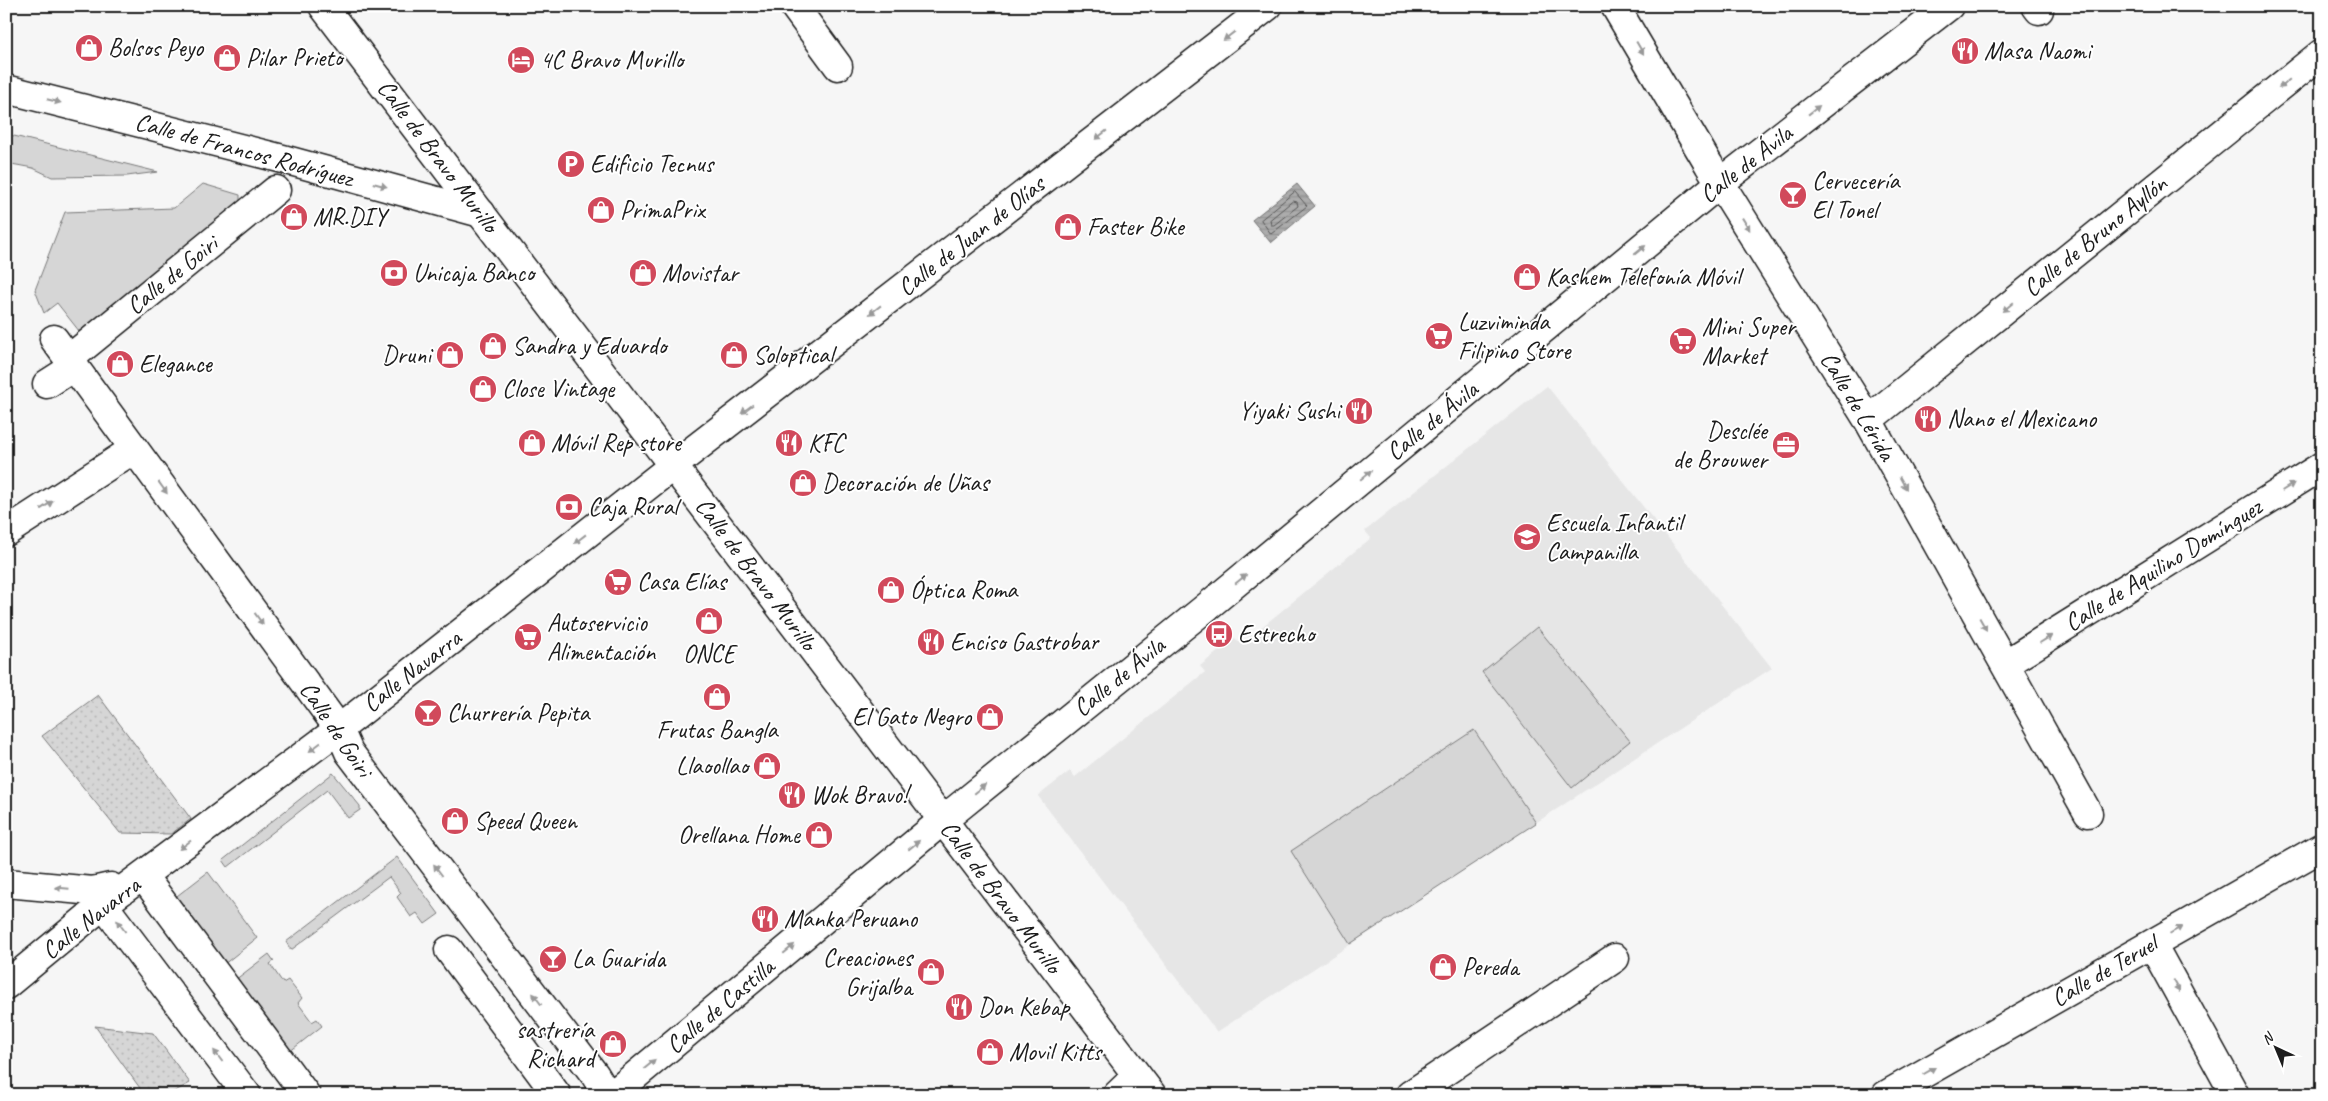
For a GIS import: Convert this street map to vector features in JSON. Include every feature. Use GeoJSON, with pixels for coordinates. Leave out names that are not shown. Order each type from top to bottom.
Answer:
{"type":"FeatureCollection","features":[{"type":"Feature","properties":{"kind":"street","name":"Calle de Bravo Murillo"},"geometry":{"type":"LineString","coordinates":[[323,6],[1145,1085]]}},
{"type":"Feature","properties":{"kind":"street"},"geometry":{"type":"LineString","coordinates":[[794,6],[838,66]]}},
{"type":"Feature","properties":{"kind":"street","name":"Calle de Juan de Olías"},"geometry":{"type":"LineString","coordinates":[[674,465],[1268,6]]}},
{"type":"Feature","properties":{"kind":"street","name":"Calle de Lérida"},"geometry":{"type":"LineString","coordinates":[[1615,6],[1720,183],[1868,420],[2088,813]]}},
{"type":"Feature","properties":{"kind":"street","name":"Calle de Ávila"},"geometry":{"type":"LineString","coordinates":[[943,820],[1720,183],[1949,6]]}},
{"type":"Feature","properties":{"kind":"street","name":"Calle de Bruno Ayllón"},"geometry":{"type":"LineString","coordinates":[[1868,420],[2322,53]]}},
{"type":"Feature","properties":{"kind":"street","name":"Calle de Francos Rodríguez"},"geometry":{"type":"LineString","coordinates":[[6,89],[283,159],[481,213]]}},
{"type":"Feature","properties":{"kind":"street","name":"Calle de Goiri"},"geometry":{"type":"LineString","coordinates":[[276,190],[66,355],[339,729],[349,752],[595,1075],[607,1095]]}},
{"type":"Feature","properties":{"kind":"street"},"geometry":{"type":"LineString","coordinates":[[47,384],[66,355]]}},
{"type":"Feature","properties":{"kind":"street"},"geometry":{"type":"LineString","coordinates":[[6,532],[134,449]]}},
{"type":"Feature","properties":{"kind":"street","name":"Calle Navarra"},"geometry":{"type":"LineString","coordinates":[[143,876],[339,729],[674,465]]}},
{"type":"Feature","properties":{"kind":"street","name":"Calle de Aquilino Domínguez"},"geometry":{"type":"LineString","coordinates":[[2005,664],[2322,466]]}},
{"type":"Feature","properties":{"kind":"street","name":"Calle de Castilla"},"geometry":{"type":"LineString","coordinates":[[612,1095],[943,820]]}},
{"type":"Feature","properties":{"kind":"street","name":"Calle de Teruel"},"geometry":{"type":"LineString","coordinates":[[1886,1095],[2322,847]]}},
{"type":"Feature","properties":{"kind":"street"},"geometry":{"type":"LineString","coordinates":[[6,883],[99,898],[143,876],[306,1095]]}},
{"type":"Feature","properties":{"kind":"street"},"geometry":{"type":"LineString","coordinates":[[99,898],[247,1095]]}},
{"type":"Feature","properties":{"kind":"street","name":"Calle Navarra"},"geometry":{"type":"LineString","coordinates":[[6,985],[99,898]]}},
{"type":"Feature","properties":{"kind":"street"},"geometry":{"type":"LineString","coordinates":[[2152,944],[2235,1095]]}},
{"type":"Feature","properties":{"kind":"street"},"geometry":{"type":"LineString","coordinates":[[449,950],[557,1095]]}},
{"type":"Feature","properties":{"kind":"street"},"geometry":{"type":"LineString","coordinates":[[1410,1095],[1615,958]]}},
{"type":"Feature","properties":{"kind":"street"},"geometry":{"type":"LineString","coordinates":[[1117,1095],[1145,1085]]}},
{"type":"Feature","properties":{"kind":"shaded area"},"geometry":{"type":"Polygon","coordinates":[[[6,134],[158,172],[127,176],[52,177],[33,168],[6,163],[6,134]]]}},
{"type":"Feature","properties":{"kind":"shaded area"},"geometry":{"type":"Polygon","coordinates":[[[203,184],[240,195],[240,206],[83,336],[57,303],[44,313],[35,290],[65,212],[174,208],[203,184]]]}},
{"type":"Feature","properties":{"kind":"shaded area"},"geometry":{"type":"Polygon","coordinates":[[[1547,386],[1772,668],[1217,1032],[1038,796],[1070,771],[1075,777],[1205,672],[1200,666],[1235,638],[1241,644],[1371,538],[1365,531],[1547,386]]]}},
{"type":"Feature","properties":{"kind":"shaded area"},"geometry":{"type":"Polygon","coordinates":[[[1537,627],[1630,741],[1572,788],[1482,672],[1537,627]]]}},
{"type":"Feature","properties":{"kind":"shaded area"},"geometry":{"type":"Polygon","coordinates":[[[98,695],[191,819],[171,834],[120,833],[42,736],[98,695]]]}},
{"type":"Feature","properties":{"kind":"shaded area"},"geometry":{"type":"Polygon","coordinates":[[[1474,730],[1536,823],[1350,944],[1291,851],[1474,730]]]}},
{"type":"Feature","properties":{"kind":"shaded area"},"geometry":{"type":"Polygon","coordinates":[[[333,773],[360,806],[360,810],[348,818],[327,790],[228,867],[223,860],[333,773]]]}},
{"type":"Feature","properties":{"kind":"shaded area"},"geometry":{"type":"Polygon","coordinates":[[[397,857],[439,914],[425,924],[417,913],[411,917],[397,897],[401,893],[389,877],[291,950],[286,942],[397,857]]]}},
{"type":"Feature","properties":{"kind":"shaded area"},"geometry":{"type":"Polygon","coordinates":[[[208,872],[257,938],[223,965],[173,899],[208,872]]]}},
{"type":"Feature","properties":{"kind":"shaded area"},"geometry":{"type":"Polygon","coordinates":[[[269,954],[274,961],[270,964],[283,983],[288,980],[302,998],[298,1003],[312,1022],[317,1019],[322,1026],[289,1052],[235,980],[269,954]]]}},
{"type":"Feature","properties":{"kind":"shaded area"},"geometry":{"type":"Polygon","coordinates":[[[95,1026],[153,1033],[190,1083],[168,1095],[145,1095],[95,1026]]]}},
{"type":"Feature","properties":{"kind":"water"},"geometry":{"type":"Polygon","coordinates":[[[1297,184],[1315,206],[1271,243],[1252,220],[1297,184]]]}},
{"type":"Feature","properties":{"kind":"place","name":"Bolsos Peyo"},"geometry":{"type":"Point","coordinates":[89,48]}},
{"type":"Feature","properties":{"kind":"place","name":"Masa Naomi"},"geometry":{"type":"Point","coordinates":[1965,51]}},
{"type":"Feature","properties":{"kind":"place","name":"Pilar Prieto"},"geometry":{"type":"Point","coordinates":[227,58]}},
{"type":"Feature","properties":{"kind":"place","name":"4C Bravo Murillo"},"geometry":{"type":"Point","coordinates":[521,60]}},
{"type":"Feature","properties":{"kind":"place","name":"Edificio Tecnus"},"geometry":{"type":"Point","coordinates":[571,164]}},
{"type":"Feature","properties":{"kind":"place","name":"Cervecería El Tonel"},"geometry":{"type":"Point","coordinates":[1793,195]}},
{"type":"Feature","properties":{"kind":"place","name":"PrimaPrix"},"geometry":{"type":"Point","coordinates":[601,210]}},
{"type":"Feature","properties":{"kind":"place","name":"MR.DIY"},"geometry":{"type":"Point","coordinates":[294,217]}},
{"type":"Feature","properties":{"kind":"place","name":"Faster Bike"},"geometry":{"type":"Point","coordinates":[1068,227]}},
{"type":"Feature","properties":{"kind":"place","name":"Unicaja Banco"},"geometry":{"type":"Point","coordinates":[394,273]}},
{"type":"Feature","properties":{"kind":"place","name":"Movistar"},"geometry":{"type":"Point","coordinates":[643,273]}},
{"type":"Feature","properties":{"kind":"place","name":"Kashem Telefonía Móvil"},"geometry":{"type":"Point","coordinates":[1527,277]}},
{"type":"Feature","properties":{"kind":"place","name":"Luzviminda Filipino Store"},"geometry":{"type":"Point","coordinates":[1439,336]}},
{"type":"Feature","properties":{"kind":"place","name":"Mini Super Market"},"geometry":{"type":"Point","coordinates":[1683,341]}},
{"type":"Feature","properties":{"kind":"place","name":"Sandra y Eduardo"},"geometry":{"type":"Point","coordinates":[493,346]}},
{"type":"Feature","properties":{"kind":"place","name":"Druni"},"geometry":{"type":"Point","coordinates":[450,355]}},
{"type":"Feature","properties":{"kind":"place","name":"Soloptical"},"geometry":{"type":"Point","coordinates":[734,355]}},
{"type":"Feature","properties":{"kind":"place","name":"Elegance"},"geometry":{"type":"Point","coordinates":[120,364]}},
{"type":"Feature","properties":{"kind":"place","name":"Close Vintage"},"geometry":{"type":"Point","coordinates":[483,389]}},
{"type":"Feature","properties":{"kind":"place","name":"Yiyaki Sushi"},"geometry":{"type":"Point","coordinates":[1359,411]}},
{"type":"Feature","properties":{"kind":"place","name":"Nano el Mexicano"},"geometry":{"type":"Point","coordinates":[1928,419]}},
{"type":"Feature","properties":{"kind":"place","name":"Móvil Rep store"},"geometry":{"type":"Point","coordinates":[532,443]}},
{"type":"Feature","properties":{"kind":"place","name":"KFC"},"geometry":{"type":"Point","coordinates":[789,443]}},
{"type":"Feature","properties":{"kind":"place","name":"Desclée de Brouwer"},"geometry":{"type":"Point","coordinates":[1786,445]}},
{"type":"Feature","properties":{"kind":"place","name":"Decoración de Uñas"},"geometry":{"type":"Point","coordinates":[803,483]}},
{"type":"Feature","properties":{"kind":"place","name":"Caja Rural"},"geometry":{"type":"Point","coordinates":[569,507]}},
{"type":"Feature","properties":{"kind":"place","name":"Escuela Infantil Campanilla"},"geometry":{"type":"Point","coordinates":[1527,537]}},
{"type":"Feature","properties":{"kind":"place","name":"Casa Elías"},"geometry":{"type":"Point","coordinates":[618,582]}},
{"type":"Feature","properties":{"kind":"place","name":"Óptica Roma"},"geometry":{"type":"Point","coordinates":[891,590]}},
{"type":"Feature","properties":{"kind":"place","name":"ONCE"},"geometry":{"type":"Point","coordinates":[709,621]}},
{"type":"Feature","properties":{"kind":"place","name":"Estrecho"},"geometry":{"type":"Point","coordinates":[1219,634]}},
{"type":"Feature","properties":{"kind":"place","name":"Autoservicio Alimentación"},"geometry":{"type":"Point","coordinates":[528,637]}},
{"type":"Feature","properties":{"kind":"place","name":"Enciso Gastrobar"},"geometry":{"type":"Point","coordinates":[931,642]}},
{"type":"Feature","properties":{"kind":"place","name":"Frutas Bangla"},"geometry":{"type":"Point","coordinates":[717,697]}},
{"type":"Feature","properties":{"kind":"place","name":"Churrería Pepita"},"geometry":{"type":"Point","coordinates":[428,713]}},
{"type":"Feature","properties":{"kind":"place","name":"El Gato Negro"},"geometry":{"type":"Point","coordinates":[990,717]}},
{"type":"Feature","properties":{"kind":"place","name":"Llaoollao"},"geometry":{"type":"Point","coordinates":[767,766]}},
{"type":"Feature","properties":{"kind":"place","name":"Wok Bravo!"},"geometry":{"type":"Point","coordinates":[792,795]}},
{"type":"Feature","properties":{"kind":"place","name":"Speed Queen"},"geometry":{"type":"Point","coordinates":[455,821]}},
{"type":"Feature","properties":{"kind":"place","name":"Orellana Home"},"geometry":{"type":"Point","coordinates":[819,835]}},
{"type":"Feature","properties":{"kind":"place","name":"Manka Peruano"},"geometry":{"type":"Point","coordinates":[765,919]}},
{"type":"Feature","properties":{"kind":"place","name":"La Guarida"},"geometry":{"type":"Point","coordinates":[553,959]}},
{"type":"Feature","properties":{"kind":"place","name":"Pereda"},"geometry":{"type":"Point","coordinates":[1443,967]}},
{"type":"Feature","properties":{"kind":"place","name":"Creaciones Grijalba"},"geometry":{"type":"Point","coordinates":[931,972]}},
{"type":"Feature","properties":{"kind":"place","name":"Don Kebap"},"geometry":{"type":"Point","coordinates":[959,1007]}},
{"type":"Feature","properties":{"kind":"place","name":"sastrería Richard"},"geometry":{"type":"Point","coordinates":[613,1044]}},
{"type":"Feature","properties":{"kind":"place","name":"Movil Kitts"},"geometry":{"type":"Point","coordinates":[990,1052]}}]}
